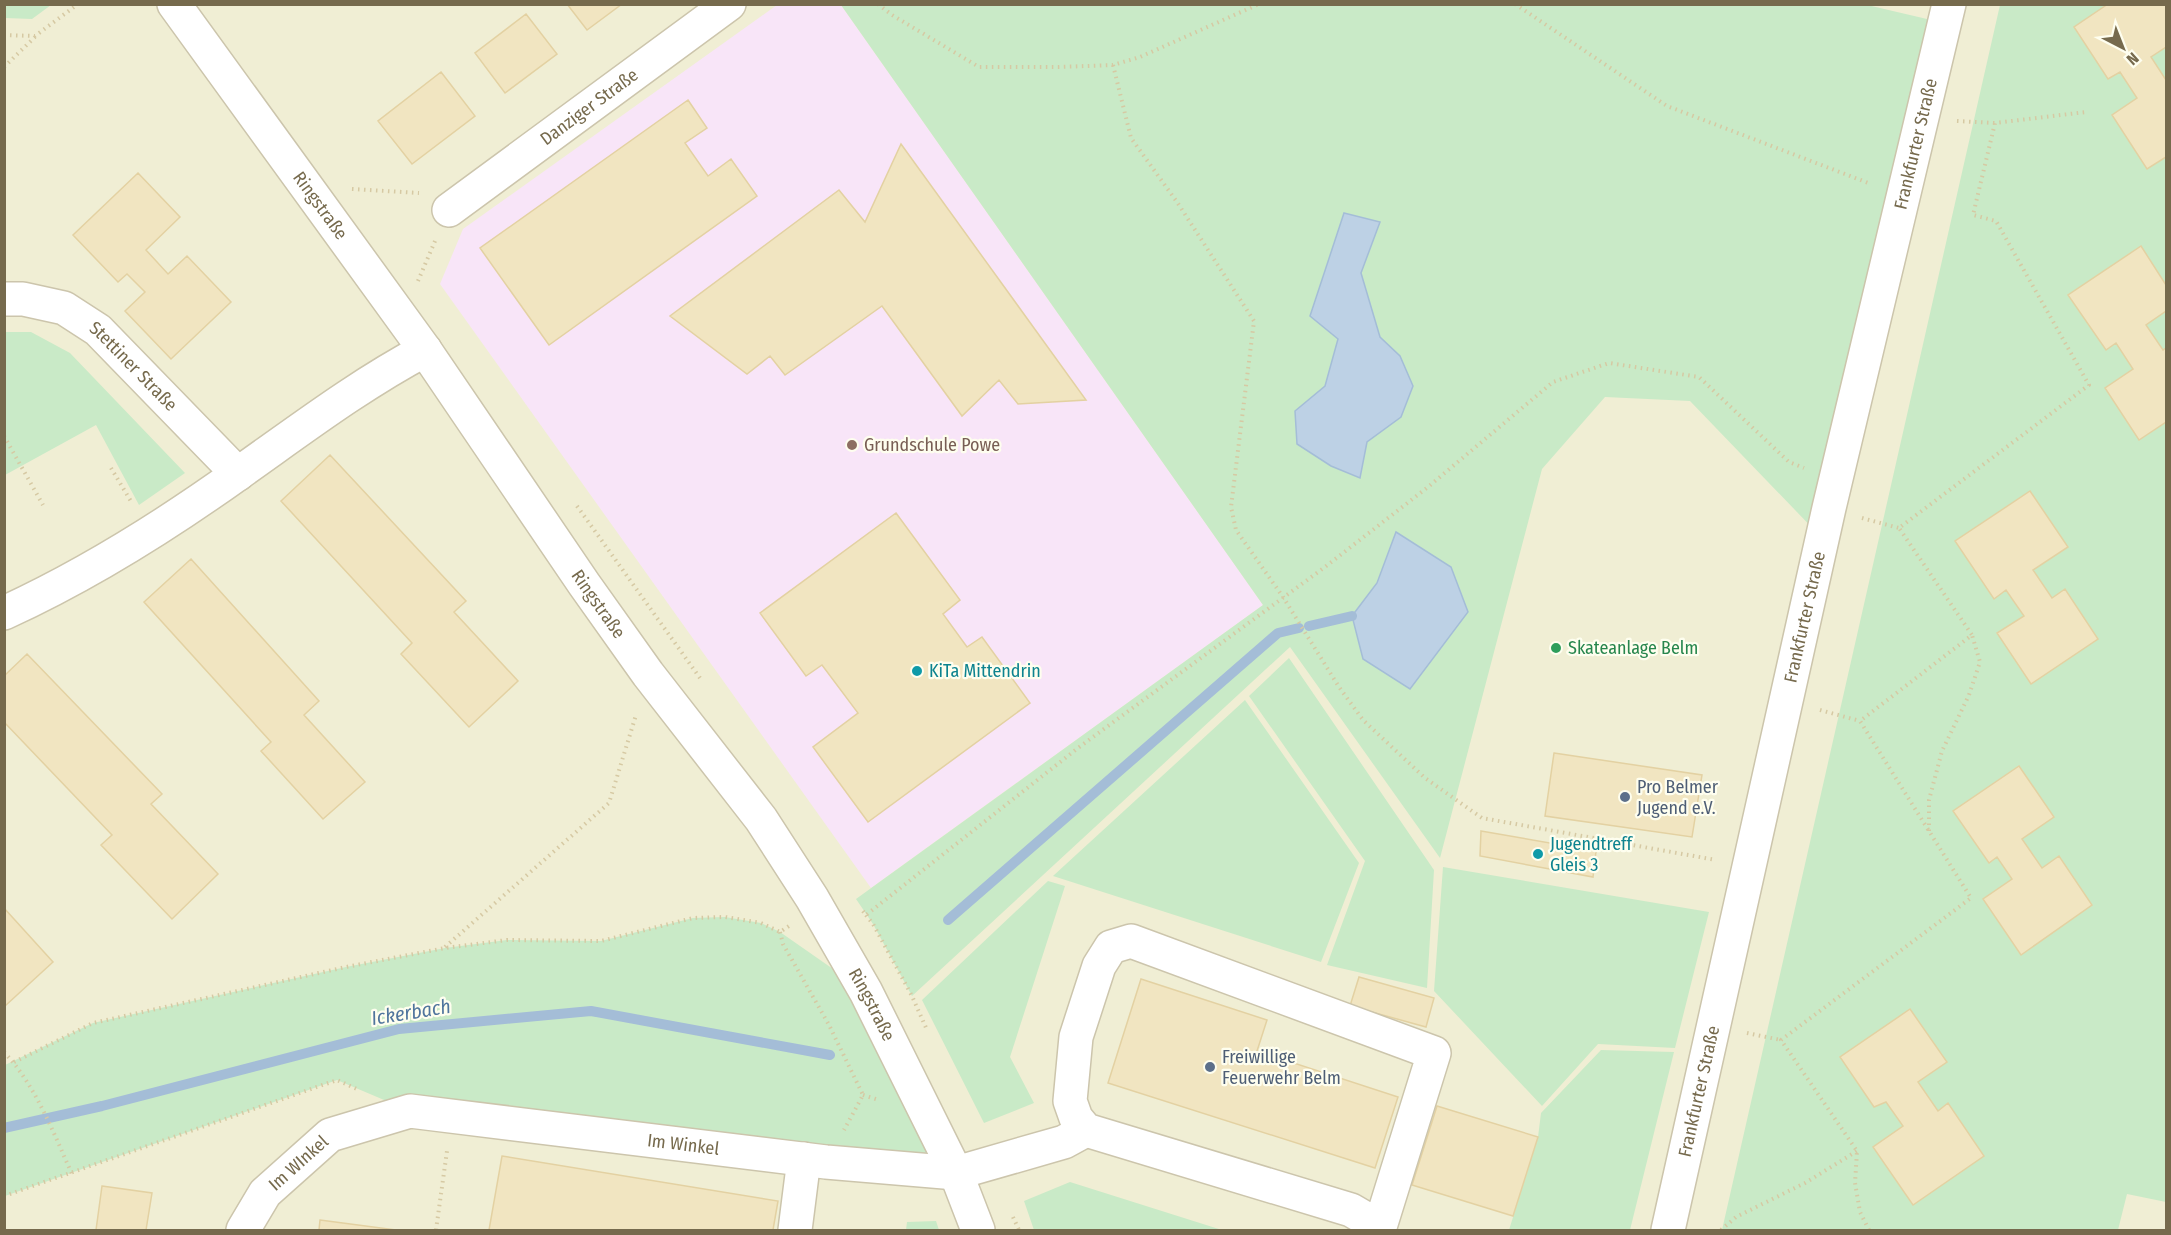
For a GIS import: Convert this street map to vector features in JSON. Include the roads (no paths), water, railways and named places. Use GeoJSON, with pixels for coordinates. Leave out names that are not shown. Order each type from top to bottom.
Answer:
{"type":"FeatureCollection","features":[{"type":"Feature","properties":{"kind":"street","name":"Ringstraße"},"geometry":{"type":"LineString","coordinates":[[174,4],[425,350],[648,674],[761,819],[819,909],[866,992],[956,1173],[978,1230]]}},
{"type":"Feature","properties":{"kind":"street","name":"Danziger Straße"},"geometry":{"type":"LineString","coordinates":[[449,210],[729,4]]}},
{"type":"Feature","properties":{"kind":"street","name":"Frankfurter Straße"},"geometry":{"type":"LineString","coordinates":[[1668,1230],[1835,481],[1949,4]]}},
{"type":"Feature","properties":{"kind":"street","name":"Stettiner Straße"},"geometry":{"type":"LineString","coordinates":[[4,299],[23,298],[64,308],[98,330],[238,474]]}},
{"type":"Feature","properties":{"kind":"street"},"geometry":{"type":"LineString","coordinates":[[4,613],[37,598],[139,542],[323,412],[396,365],[425,350]]}},
{"type":"Feature","properties":{"kind":"street"},"geometry":{"type":"LineString","coordinates":[[1131,941],[1434,1053],[1378,1230],[1351,1210],[1086,1130],[1076,1118],[1070,1101],[1076,1037],[1099,966],[1111,947],[1131,941]]}},
{"type":"Feature","properties":{"kind":"street","name":"Im Winkel"},"geometry":{"type":"LineString","coordinates":[[410,1111],[815,1161],[956,1173],[1064,1142],[1086,1130]]}},
{"type":"Feature","properties":{"kind":"street","name":"Im WInkel"},"geometry":{"type":"LineString","coordinates":[[243,1230],[265,1193],[330,1135],[410,1111]]}},
{"type":"Feature","properties":{"kind":"street"},"geometry":{"type":"LineString","coordinates":[[795,1230],[815,1161]]}},
{"type":"Feature","properties":{"kind":"water"},"geometry":{"type":"Polygon","coordinates":[[[1344,213],[1380,222],[1361,273],[1380,337],[1400,356],[1413,386],[1401,417],[1367,442],[1360,478],[1331,466],[1297,444],[1295,411],[1325,386],[1338,339],[1310,316],[1344,213]]]}},
{"type":"Feature","properties":{"kind":"water"},"geometry":{"type":"Polygon","coordinates":[[[1396,532],[1451,567],[1468,612],[1410,689],[1363,659],[1352,616],[1377,583],[1396,532]]]}},
{"type":"Feature","properties":{"kind":"waterway"},"geometry":{"type":"LineString","coordinates":[[1309,626],[1352,616]]}},
{"type":"Feature","properties":{"kind":"waterway"},"geometry":{"type":"LineString","coordinates":[[948,920],[1278,633],[1299,628]]}},
{"type":"Feature","properties":{"kind":"waterway","name":"Ickerbach"},"geometry":{"type":"LineString","coordinates":[[4,1128],[102,1106],[399,1029],[591,1011],[830,1055]]}},
{"type":"Feature","properties":{"kind":"place","name":"Grundschule Powe"},"geometry":{"type":"Point","coordinates":[852,445]}},
{"type":"Feature","properties":{"kind":"place","name":"Skateanlage Belm"},"geometry":{"type":"Point","coordinates":[1556,648]}},
{"type":"Feature","properties":{"kind":"place","name":"KiTa Mittendrin"},"geometry":{"type":"Point","coordinates":[917,671]}},
{"type":"Feature","properties":{"kind":"place","name":"Pro Belmer Jugend e.V."},"geometry":{"type":"Point","coordinates":[1625,797]}},
{"type":"Feature","properties":{"kind":"place","name":"Jugendtreff Gleis 3"},"geometry":{"type":"Point","coordinates":[1538,854]}},
{"type":"Feature","properties":{"kind":"place","name":"Freiwillige Feuerwehr Belm"},"geometry":{"type":"Point","coordinates":[1210,1067]}}]}
